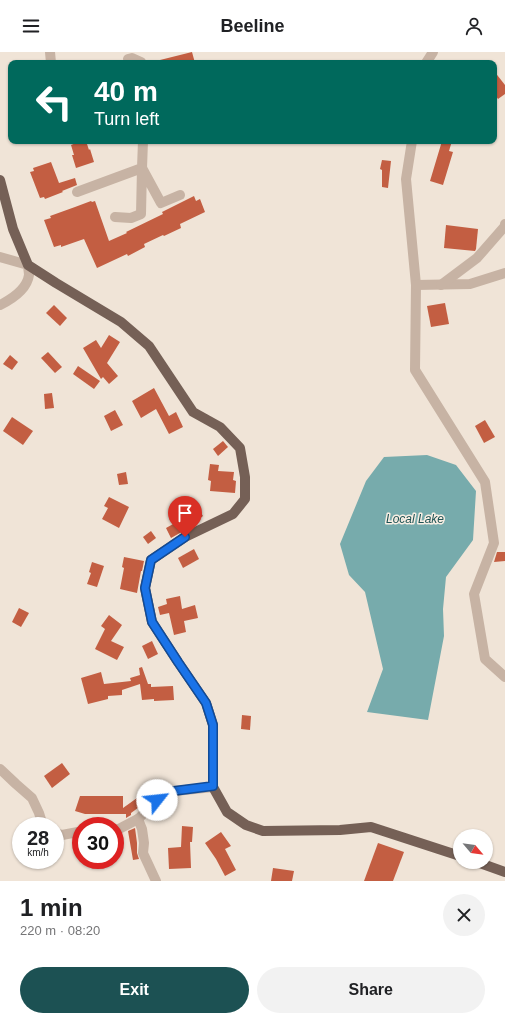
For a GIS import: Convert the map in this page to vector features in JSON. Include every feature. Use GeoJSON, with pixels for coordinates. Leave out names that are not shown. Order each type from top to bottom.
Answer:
{"type":"FeatureCollection","features":[{"type":"Feature","properties":{"kind":"main road"},"geometry":{"type":"LineString","coordinates":[[0,180],[13,229],[28,264],[56,283],[127,326],[149,346],[193,412],[220,427],[240,448],[245,477],[245,499],[233,514],[185,537],[151,560],[145,588],[152,622],[206,703],[213,725],[213,786],[227,812],[246,824],[263,831],[340,830],[372,827],[453,854]]}},
{"type":"Feature","properties":{"kind":"main road"},"geometry":{"type":"LineString","coordinates":[[493,868],[505,872]]}},
{"type":"Feature","properties":{"kind":"street"},"geometry":{"type":"LineString","coordinates":[[128,59],[132,58],[136,60]]}},
{"type":"Feature","properties":{"kind":"street"},"geometry":{"type":"LineString","coordinates":[[115,217],[131,218],[141,214],[144,144]]}},
{"type":"Feature","properties":{"kind":"street"},"geometry":{"type":"LineString","coordinates":[[412,144],[406,179],[416,285],[415,370],[485,482],[494,543],[474,594],[486,659],[505,677]]}},
{"type":"Feature","properties":{"kind":"street"},"geometry":{"type":"LineString","coordinates":[[77,192],[142,168]]}},
{"type":"Feature","properties":{"kind":"street"},"geometry":{"type":"LineString","coordinates":[[142,168],[161,203],[180,195]]}},
{"type":"Feature","properties":{"kind":"street"},"geometry":{"type":"LineString","coordinates":[[441,285],[477,258],[505,224]]}},
{"type":"Feature","properties":{"kind":"street"},"geometry":{"type":"LineString","coordinates":[[0,257],[28,264],[29,275],[24,286],[0,306]]}},
{"type":"Feature","properties":{"kind":"street"},"geometry":{"type":"LineString","coordinates":[[416,285],[470,284],[505,273]]}},
{"type":"Feature","properties":{"kind":"street"},"geometry":{"type":"LineString","coordinates":[[0,769],[32,798],[40,817]]}},
{"type":"Feature","properties":{"kind":"street"},"geometry":{"type":"LineString","coordinates":[[124,826],[138,819],[166,792],[213,786]]}},
{"type":"Feature","properties":{"kind":"street"},"geometry":{"type":"LineString","coordinates":[[138,819],[142,829],[144,843],[143,853],[156,881]]}},
{"type":"Feature","properties":{"kind":"water","name":"Local Lake"},"geometry":{"type":"Polygon","coordinates":[[[427,455],[456,465],[476,491],[473,540],[446,577],[443,609],[444,636],[428,720],[367,712],[383,669],[365,592],[349,575],[340,544],[366,481],[384,457],[427,455]]]}},
{"type":"Feature","properties":{"kind":"building"},"geometry":{"type":"Polygon","coordinates":[[[192,52],[194,60],[160,60],[192,52]]]}},
{"type":"Feature","properties":{"kind":"building"},"geometry":{"type":"Polygon","coordinates":[[[497,75],[505,85],[505,94],[498,99],[497,75]]]}},
{"type":"Feature","properties":{"kind":"building"},"geometry":{"type":"Polygon","coordinates":[[[87,144],[94,162],[76,168],[71,145],[87,144]]]}},
{"type":"Feature","properties":{"kind":"building"},"geometry":{"type":"Polygon","coordinates":[[[441,144],[451,144],[449,151],[453,152],[443,185],[430,181],[441,144]]]}},
{"type":"Feature","properties":{"kind":"building"},"geometry":{"type":"Polygon","coordinates":[[[382,160],[391,161],[388,188],[382,187],[382,170],[380,169],[382,160]]]}},
{"type":"Feature","properties":{"kind":"building"},"geometry":{"type":"Polygon","coordinates":[[[51,162],[59,183],[75,178],[77,185],[45,199],[44,197],[40,198],[30,172],[34,171],[33,168],[51,162]]]}},
{"type":"Feature","properties":{"kind":"building"},"geometry":{"type":"Polygon","coordinates":[[[194,196],[196,201],[200,199],[205,212],[180,224],[181,228],[144,244],[145,247],[128,256],[127,254],[97,268],[84,239],[61,247],[61,245],[54,247],[44,220],[51,218],[50,216],[91,201],[95,201],[109,241],[163,214],[162,212],[194,196]]]}},
{"type":"Feature","properties":{"kind":"building"},"geometry":{"type":"Polygon","coordinates":[[[446,225],[478,229],[475,251],[444,248],[446,225]]]}},
{"type":"Feature","properties":{"kind":"building"},"geometry":{"type":"Polygon","coordinates":[[[445,303],[449,324],[431,327],[427,306],[445,303]]]}},
{"type":"Feature","properties":{"kind":"building"},"geometry":{"type":"Polygon","coordinates":[[[54,305],[67,318],[60,326],[46,313],[54,305]]]}},
{"type":"Feature","properties":{"kind":"building"},"geometry":{"type":"Polygon","coordinates":[[[109,335],[120,342],[107,363],[118,376],[109,384],[103,377],[101,379],[83,348],[96,340],[101,348],[109,335]]]}},
{"type":"Feature","properties":{"kind":"building"},"geometry":{"type":"Polygon","coordinates":[[[48,352],[62,367],[55,373],[41,358],[48,352]]]}},
{"type":"Feature","properties":{"kind":"building"},"geometry":{"type":"Polygon","coordinates":[[[10,355],[18,362],[12,370],[3,364],[10,355]]]}},
{"type":"Feature","properties":{"kind":"building"},"geometry":{"type":"Polygon","coordinates":[[[78,366],[100,381],[94,389],[73,374],[78,366]]]}},
{"type":"Feature","properties":{"kind":"building"},"geometry":{"type":"Polygon","coordinates":[[[154,388],[169,416],[176,412],[183,427],[169,434],[156,409],[141,418],[132,401],[154,388]]]}},
{"type":"Feature","properties":{"kind":"building"},"geometry":{"type":"Polygon","coordinates":[[[52,393],[54,408],[45,409],[44,394],[52,393]]]}},
{"type":"Feature","properties":{"kind":"building"},"geometry":{"type":"Polygon","coordinates":[[[115,410],[123,425],[111,431],[104,416],[115,410]]]}},
{"type":"Feature","properties":{"kind":"building"},"geometry":{"type":"Polygon","coordinates":[[[12,417],[33,431],[23,445],[3,431],[12,417]]]}},
{"type":"Feature","properties":{"kind":"building"},"geometry":{"type":"Polygon","coordinates":[[[485,420],[495,437],[484,443],[475,426],[485,420]]]}},
{"type":"Feature","properties":{"kind":"building"},"geometry":{"type":"Polygon","coordinates":[[[223,441],[228,447],[218,456],[213,449],[223,441]]]}},
{"type":"Feature","properties":{"kind":"building"},"geometry":{"type":"Polygon","coordinates":[[[210,464],[219,465],[218,471],[234,472],[233,480],[236,481],[235,493],[210,491],[211,481],[208,480],[210,464]]]}},
{"type":"Feature","properties":{"kind":"building"},"geometry":{"type":"Polygon","coordinates":[[[126,472],[128,484],[119,485],[117,474],[126,472]]]}},
{"type":"Feature","properties":{"kind":"building"},"geometry":{"type":"Polygon","coordinates":[[[109,497],[129,507],[119,528],[102,519],[108,508],[104,506],[109,497]]]}},
{"type":"Feature","properties":{"kind":"building"},"geometry":{"type":"Polygon","coordinates":[[[194,502],[203,516],[186,528],[187,529],[171,538],[166,528],[175,523],[171,517],[194,502]]]}},
{"type":"Feature","properties":{"kind":"building"},"geometry":{"type":"Polygon","coordinates":[[[151,531],[156,538],[148,544],[143,537],[151,531]]]}},
{"type":"Feature","properties":{"kind":"building"},"geometry":{"type":"Polygon","coordinates":[[[194,549],[199,559],[183,568],[178,558],[194,549]]]}},
{"type":"Feature","properties":{"kind":"building"},"geometry":{"type":"Polygon","coordinates":[[[497,552],[505,552],[505,561],[494,562],[497,552]]]}},
{"type":"Feature","properties":{"kind":"building"},"geometry":{"type":"Polygon","coordinates":[[[124,557],[144,561],[137,593],[120,589],[124,568],[122,567],[124,557]]]}},
{"type":"Feature","properties":{"kind":"building"},"geometry":{"type":"Polygon","coordinates":[[[92,562],[104,566],[97,587],[87,584],[91,573],[89,572],[92,562]]]}},
{"type":"Feature","properties":{"kind":"building"},"geometry":{"type":"Polygon","coordinates":[[[180,596],[182,609],[195,605],[198,618],[184,621],[186,632],[174,635],[169,613],[160,615],[158,607],[167,604],[166,599],[180,596]]]}},
{"type":"Feature","properties":{"kind":"building"},"geometry":{"type":"Polygon","coordinates":[[[19,608],[29,613],[21,627],[12,622],[19,608]]]}},
{"type":"Feature","properties":{"kind":"building"},"geometry":{"type":"Polygon","coordinates":[[[109,615],[122,625],[111,641],[124,647],[117,660],[95,649],[105,629],[101,626],[109,615]]]}},
{"type":"Feature","properties":{"kind":"building"},"geometry":{"type":"Polygon","coordinates":[[[152,641],[158,654],[148,659],[142,646],[152,641]]]}},
{"type":"Feature","properties":{"kind":"building"},"geometry":{"type":"Polygon","coordinates":[[[142,667],[148,684],[151,684],[151,687],[173,686],[174,700],[142,700],[140,684],[122,690],[122,695],[108,696],[108,699],[88,704],[81,678],[101,672],[104,684],[131,681],[130,678],[140,675],[139,668],[142,667]]]}},
{"type":"Feature","properties":{"kind":"building"},"geometry":{"type":"Polygon","coordinates":[[[242,715],[251,716],[250,730],[241,729],[242,715]]]}},
{"type":"Feature","properties":{"kind":"building"},"geometry":{"type":"Polygon","coordinates":[[[62,763],[70,774],[52,788],[44,776],[62,763]]]}},
{"type":"Feature","properties":{"kind":"building"},"geometry":{"type":"Polygon","coordinates":[[[80,796],[123,796],[123,808],[137,798],[142,805],[126,818],[126,814],[85,814],[75,811],[80,796]]]}},
{"type":"Feature","properties":{"kind":"building"},"geometry":{"type":"Polygon","coordinates":[[[182,826],[193,827],[192,842],[190,842],[191,868],[169,869],[168,848],[181,847],[182,826]]]}},
{"type":"Feature","properties":{"kind":"building"},"geometry":{"type":"Polygon","coordinates":[[[135,828],[137,853],[139,859],[133,860],[128,831],[135,828]]]}},
{"type":"Feature","properties":{"kind":"building"},"geometry":{"type":"Polygon","coordinates":[[[221,832],[231,846],[225,849],[236,870],[225,876],[205,843],[221,832]]]}},
{"type":"Feature","properties":{"kind":"building"},"geometry":{"type":"Polygon","coordinates":[[[378,843],[404,852],[393,881],[364,881],[378,843]]]}},
{"type":"Feature","properties":{"kind":"building"},"geometry":{"type":"Polygon","coordinates":[[[273,868],[294,871],[292,881],[271,881],[273,868]]]}},
{"type":"Feature","properties":{"kind":"route"},"geometry":{"type":"LineString","coordinates":[[157,800],[166,792],[213,786],[213,725],[206,703],[152,622],[145,588],[151,560],[185,537]]}}]}
